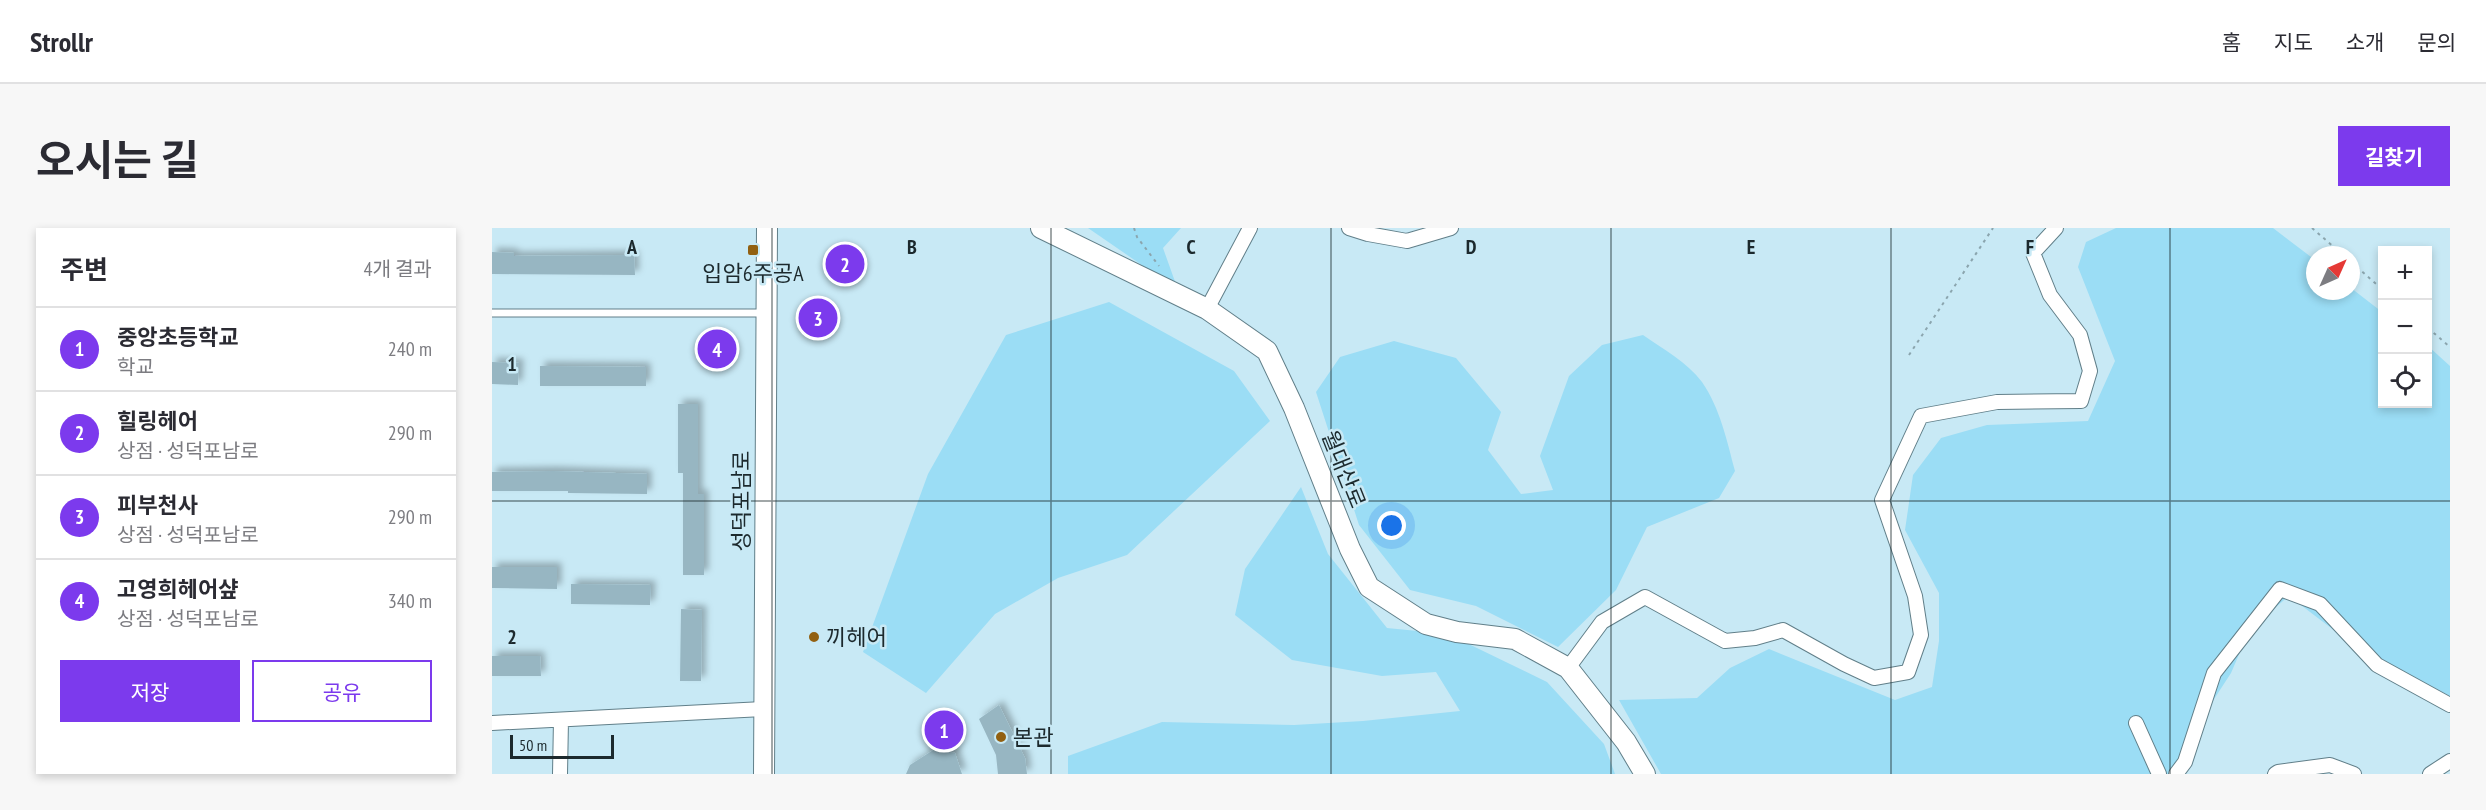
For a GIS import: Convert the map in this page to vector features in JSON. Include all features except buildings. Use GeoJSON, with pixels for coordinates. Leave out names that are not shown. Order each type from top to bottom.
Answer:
{"type":"FeatureCollection","features":[{"type":"Feature","properties":{"kind":"street","name":"성덕포남로"},"geometry":{"type":"LineString","coordinates":[[764,774],[767,228]]}},
{"type":"Feature","properties":{"kind":"street","name":"월대산로"},"geometry":{"type":"LineString","coordinates":[[1041,228],[1207,309],[1267,351],[1294,408],[1350,549],[1369,587],[1426,624],[1457,632],[1515,639],[1568,668],[1626,742],[1645,774]]}},
{"type":"Feature","properties":{"kind":"street"},"geometry":{"type":"LineString","coordinates":[[1207,309],[1250,228]]}},
{"type":"Feature","properties":{"kind":"street"},"geometry":{"type":"LineString","coordinates":[[1349,228],[1407,241],[1451,228]]}},
{"type":"Feature","properties":{"kind":"street"},"geometry":{"type":"LineString","coordinates":[[1568,668],[1602,622],[1645,597],[1725,641],[1755,638],[1783,630],[1874,678],[1908,672],[1921,635],[1915,596],[1882,500],[1921,417],[1997,402],[2081,401],[2090,371],[2080,335],[2050,295],[2033,253],[2056,228]]}},
{"type":"Feature","properties":{"kind":"street"},"geometry":{"type":"LineString","coordinates":[[2176,774],[2185,762],[2214,674],[2280,589],[2320,604],[2377,665],[2450,705]]}},
{"type":"Feature","properties":{"kind":"street"},"geometry":{"type":"LineString","coordinates":[[492,723],[763,709]]}},
{"type":"Feature","properties":{"kind":"street"},"geometry":{"type":"LineString","coordinates":[[560,774],[561,720]]}},
{"type":"Feature","properties":{"kind":"street"},"geometry":{"type":"LineString","coordinates":[[2136,723],[2159,774]]}},
{"type":"Feature","properties":{"kind":"street"},"geometry":{"type":"LineString","coordinates":[[2430,774],[2450,761]]}},
{"type":"Feature","properties":{"kind":"street"},"geometry":{"type":"LineString","coordinates":[[2275,774],[2278,771],[2330,765],[2354,774]]}},
{"type":"Feature","properties":{"kind":"lane"},"geometry":{"type":"LineString","coordinates":[[492,313],[766,313]]}},
{"type":"Feature","properties":{"kind":"path"},"geometry":{"type":"LineString","coordinates":[[1134,228],[1137,237],[1164,271]]}},
{"type":"Feature","properties":{"kind":"path"},"geometry":{"type":"LineString","coordinates":[[1909,355],[1993,228]]}},
{"type":"Feature","properties":{"kind":"path"},"geometry":{"type":"LineString","coordinates":[[2312,228],[2333,246]]}},
{"type":"Feature","properties":{"kind":"path"},"geometry":{"type":"LineString","coordinates":[[2360,270],[2378,286]]}},
{"type":"Feature","properties":{"kind":"path"},"geometry":{"type":"LineString","coordinates":[[2432,332],[2448,346],[2450,340]]}},
{"type":"Feature","properties":{"kind":"shaded area"},"geometry":{"type":"Polygon","coordinates":[[[1088,228],[1181,228],[1163,248],[1178,290],[1088,228]]]}},
{"type":"Feature","properties":{"kind":"shaded area"},"geometry":{"type":"Polygon","coordinates":[[[2116,228],[2273,228],[2306,253],[2306,300],[2360,300],[2360,295],[2378,309],[2378,408],[2432,408],[2432,350],[2450,366],[2450,696],[2356,647],[2289,596],[2250,629],[2231,673],[2207,710],[2193,762],[2177,774],[1661,774],[1619,700],[1697,698],[1730,668],[1769,649],[1895,700],[1932,687],[1939,641],[1939,593],[1905,530],[1913,475],[1941,438],[1987,425],[2088,421],[2115,361],[2078,267],[2086,242],[2116,228]]]}},
{"type":"Feature","properties":{"kind":"shaded area"},"geometry":{"type":"Polygon","coordinates":[[[1109,302],[1234,371],[1270,421],[1127,555],[1058,578],[995,614],[926,693],[863,652],[928,474],[1006,335],[1109,302]]]}},
{"type":"Feature","properties":{"kind":"shaded area"},"geometry":{"type":"Polygon","coordinates":[[[1643,335],[1689,368],[1702,382],[1714,403],[1735,471],[1719,498],[1647,527],[1616,590],[1558,647],[1476,606],[1410,590],[1359,525],[1316,392],[1340,357],[1394,341],[1456,358],[1501,412],[1488,450],[1521,494],[1553,490],[1540,456],[1569,376],[1602,345],[1643,335]]]}},
{"type":"Feature","properties":{"kind":"shaded area"},"geometry":{"type":"Polygon","coordinates":[[[1301,487],[1328,554],[1387,628],[1448,634],[1547,682],[1604,744],[1615,774],[1068,774],[1068,756],[1162,722],[1294,725],[1363,721],[1460,711],[1436,672],[1382,676],[1292,660],[1235,615],[1245,569],[1301,487]]]}},
{"type":"Feature","properties":{"kind":"place","name":"입암6주공A"},"geometry":{"type":"Point","coordinates":[753,250]}},
{"type":"Feature","properties":{"kind":"place","name":"힐링헤어"},"geometry":{"type":"Point","coordinates":[845,264]}},
{"type":"Feature","properties":{"kind":"place","name":"피부천사"},"geometry":{"type":"Point","coordinates":[818,318]}},
{"type":"Feature","properties":{"kind":"place","name":"고영희헤어샾"},"geometry":{"type":"Point","coordinates":[717,349]}},
{"type":"Feature","properties":{"kind":"place","name":"끼헤어"},"geometry":{"type":"Point","coordinates":[814,637]}},
{"type":"Feature","properties":{"kind":"place","name":"중앙초등학교"},"geometry":{"type":"Point","coordinates":[944,730]}},
{"type":"Feature","properties":{"kind":"place","name":"본관"},"geometry":{"type":"Point","coordinates":[1001,737]}}]}
